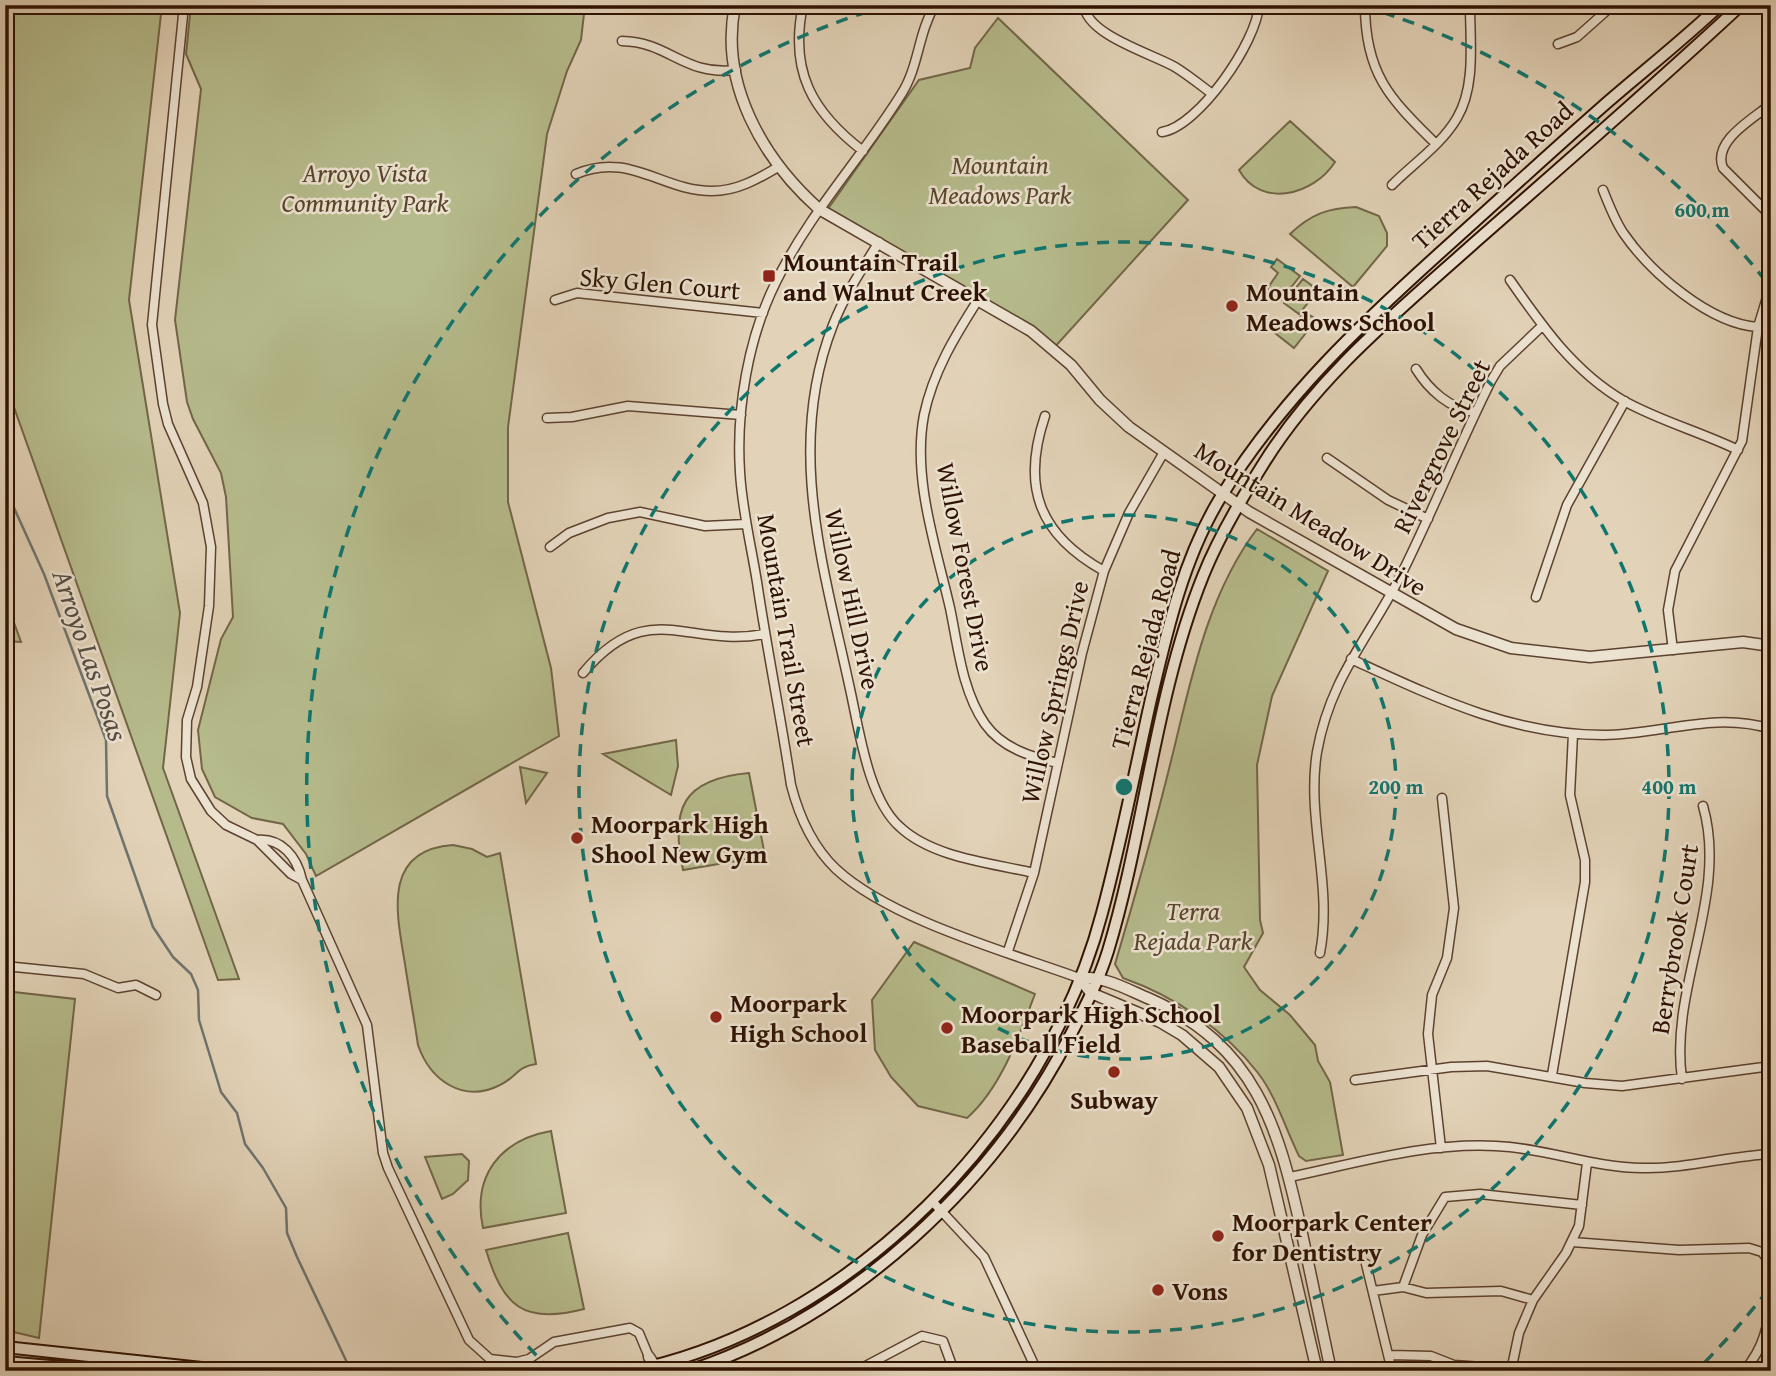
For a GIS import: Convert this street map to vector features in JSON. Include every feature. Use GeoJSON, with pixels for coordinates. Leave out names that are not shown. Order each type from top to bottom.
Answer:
{"type":"FeatureCollection","features":[{"type":"Feature","properties":{"kind":"main road","name":"Tierra Rejada Road"},"geometry":{"type":"LineString","coordinates":[[631,1371],[713,1346],[776,1317],[855,1266],[932,1201],[985,1144],[1020,1094],[1060,1020],[1079,978],[1103,912],[1176,601],[1197,544],[1224,493],[1296,394],[1366,320],[1720,5]]}},
{"type":"Feature","properties":{"kind":"main road","name":"Tierra Rejada Road"},"geometry":{"type":"LineString","coordinates":[[689,1371],[716,1362],[804,1315],[861,1278],[941,1211],[979,1173],[1035,1099],[1098,977],[1122,900],[1187,621],[1202,577],[1239,505],[1273,449],[1308,402],[1375,331],[1741,5]]}},
{"type":"Feature","properties":{"kind":"main road"},"geometry":{"type":"LineString","coordinates":[[5,1347],[230,1371]]}},
{"type":"Feature","properties":{"kind":"main road"},"geometry":{"type":"LineString","coordinates":[[5,1362],[108,1371]]}},
{"type":"Feature","properties":{"kind":"street"},"geometry":{"type":"LineString","coordinates":[[184,5],[152,325],[163,404],[204,503],[211,547],[209,606],[197,687],[187,720],[185,748],[191,779],[211,811],[226,825],[257,840],[291,874],[302,880]]}},
{"type":"Feature","properties":{"kind":"street","name":"Mountain Meadow Drive"},"geometry":{"type":"LineString","coordinates":[[736,5],[732,46],[744,104],[756,131],[794,187],[819,209],[1019,323],[1053,349],[1107,407],[1164,452],[1239,505],[1390,594],[1456,629],[1511,648],[1590,657],[1743,642],[1771,646]]}},
{"type":"Feature","properties":{"kind":"street"},"geometry":{"type":"LineString","coordinates":[[803,5],[799,54],[807,84],[830,123],[863,151]]}},
{"type":"Feature","properties":{"kind":"street","name":"Mountain Trail Street"},"geometry":{"type":"LineString","coordinates":[[935,5],[924,22],[904,91],[792,249],[762,313],[749,364],[741,415],[740,471],[746,524],[794,794],[804,821],[820,850],[850,880],[902,912],[1079,978],[1098,977],[1169,1008],[1220,1045],[1260,1098],[1281,1146],[1331,1371]]}},
{"type":"Feature","properties":{"kind":"street"},"geometry":{"type":"LineString","coordinates":[[1161,132],[1182,126],[1246,48],[1254,33],[1259,5]]}},
{"type":"Feature","properties":{"kind":"street"},"geometry":{"type":"LineString","coordinates":[[1365,5],[1369,55],[1379,81],[1435,143]]}},
{"type":"Feature","properties":{"kind":"street"},"geometry":{"type":"LineString","coordinates":[[1392,185],[1457,119],[1468,90],[1470,5]]}},
{"type":"Feature","properties":{"kind":"street"},"geometry":{"type":"LineString","coordinates":[[1558,44],[1583,32],[1613,5]]}},
{"type":"Feature","properties":{"kind":"street"},"geometry":{"type":"LineString","coordinates":[[1084,7],[1090,21],[1113,36],[1176,67],[1211,93]]}},
{"type":"Feature","properties":{"kind":"street"},"geometry":{"type":"LineString","coordinates":[[622,41],[648,43],[696,69],[717,72],[736,70]]}},
{"type":"Feature","properties":{"kind":"street"},"geometry":{"type":"LineString","coordinates":[[1771,104],[1730,139],[1720,155],[1723,168],[1771,216]]}},
{"type":"Feature","properties":{"kind":"street"},"geometry":{"type":"LineString","coordinates":[[576,174],[599,166],[634,169],[679,186],[714,191],[744,185],[778,167]]}},
{"type":"Feature","properties":{"kind":"street"},"geometry":{"type":"LineString","coordinates":[[1603,190],[1622,231],[1656,268],[1706,311],[1735,324],[1758,327]]}},
{"type":"Feature","properties":{"kind":"street","name":"Willow Hill Drive"},"geometry":{"type":"LineString","coordinates":[[879,242],[833,326],[818,375],[809,432],[810,486],[815,530],[858,722],[879,797],[901,828],[939,848],[1034,873]]}},
{"type":"Feature","properties":{"kind":"street"},"geometry":{"type":"LineString","coordinates":[[1510,281],[1570,359],[1625,401],[1738,450]]}},
{"type":"Feature","properties":{"kind":"street"},"geometry":{"type":"LineString","coordinates":[[1673,650],[1668,610],[1675,570],[1738,450],[1749,410],[1758,327],[1771,284]]}},
{"type":"Feature","properties":{"kind":"street","name":"Sky Glen Court"},"geometry":{"type":"LineString","coordinates":[[555,300],[578,293],[762,313]]}},
{"type":"Feature","properties":{"kind":"street","name":"Willow Forest Drive"},"geometry":{"type":"LineString","coordinates":[[978,300],[945,355],[926,406],[922,458],[929,514],[965,677],[976,708],[999,739],[1031,756],[1058,763]]}},
{"type":"Feature","properties":{"kind":"street","name":"Rivergrove Street"},"geometry":{"type":"LineString","coordinates":[[1320,953],[1325,898],[1315,806],[1317,754],[1327,712],[1351,659],[1390,594],[1428,519],[1475,412],[1500,366],[1542,326]]}},
{"type":"Feature","properties":{"kind":"street"},"geometry":{"type":"LineString","coordinates":[[1416,369],[1436,394],[1465,411],[1475,412]]}},
{"type":"Feature","properties":{"kind":"street"},"geometry":{"type":"LineString","coordinates":[[1536,597],[1567,505],[1625,401]]}},
{"type":"Feature","properties":{"kind":"street"},"geometry":{"type":"LineString","coordinates":[[547,418],[572,417],[628,406],[741,415]]}},
{"type":"Feature","properties":{"kind":"street"},"geometry":{"type":"LineString","coordinates":[[1045,416],[1034,460],[1041,510],[1059,539],[1084,560],[1104,571]]}},
{"type":"Feature","properties":{"kind":"street","name":"Willow Springs Drive"},"geometry":{"type":"LineString","coordinates":[[1008,951],[1034,873],[1082,653],[1104,571],[1129,513],[1164,452]]}},
{"type":"Feature","properties":{"kind":"street"},"geometry":{"type":"LineString","coordinates":[[1327,458],[1388,500],[1428,519]]}},
{"type":"Feature","properties":{"kind":"street"},"geometry":{"type":"LineString","coordinates":[[550,547],[569,533],[608,518],[640,512],[705,526],[746,524]]}},
{"type":"Feature","properties":{"kind":"street"},"geometry":{"type":"LineString","coordinates":[[583,673],[606,649],[640,632],[678,628],[728,639],[765,634]]}},
{"type":"Feature","properties":{"kind":"street"},"geometry":{"type":"LineString","coordinates":[[1351,659],[1486,717],[1524,728],[1612,735],[1723,720],[1771,729]]}},
{"type":"Feature","properties":{"kind":"street"},"geometry":{"type":"LineString","coordinates":[[1552,1076],[1585,882],[1585,860],[1570,795],[1573,734]]}},
{"type":"Feature","properties":{"kind":"street"},"geometry":{"type":"LineString","coordinates":[[1441,1148],[1429,1015],[1432,995],[1447,958],[1454,908],[1442,798]]}},
{"type":"Feature","properties":{"kind":"street","name":"Berrybrook Court"},"geometry":{"type":"LineString","coordinates":[[1682,1079],[1678,1040],[1712,844],[1703,806]]}},
{"type":"Feature","properties":{"kind":"street"},"geometry":{"type":"LineString","coordinates":[[257,840],[276,842],[292,856],[367,1025],[383,1153],[469,1340],[490,1359],[517,1362],[529,1359],[554,1342],[631,1328],[639,1333],[652,1366]]}},
{"type":"Feature","properties":{"kind":"street"},"geometry":{"type":"LineString","coordinates":[[5,966],[85,974],[118,988],[136,985],[156,995]]}},
{"type":"Feature","properties":{"kind":"street"},"geometry":{"type":"LineString","coordinates":[[1079,978],[1091,993],[1160,1022],[1182,1035],[1219,1068],[1247,1108],[1262,1139],[1272,1176],[1317,1371]]}},
{"type":"Feature","properties":{"kind":"street"},"geometry":{"type":"LineString","coordinates":[[1355,1080],[1487,1066],[1602,1085],[1682,1079],[1771,1066]]}},
{"type":"Feature","properties":{"kind":"street"},"geometry":{"type":"LineString","coordinates":[[1290,1177],[1441,1148],[1505,1147],[1587,1163],[1645,1168],[1771,1154]]}},
{"type":"Feature","properties":{"kind":"street"},"geometry":{"type":"LineString","coordinates":[[1390,1355],[1431,1356],[1454,1365],[1511,1370],[1519,1333],[1533,1300],[1572,1242],[1579,1226],[1587,1163]]}},
{"type":"Feature","properties":{"kind":"street"},"geometry":{"type":"LineString","coordinates":[[1403,1287],[1422,1235],[1445,1197],[1480,1194],[1583,1205]]}},
{"type":"Feature","properties":{"kind":"street"},"geometry":{"type":"LineString","coordinates":[[932,1201],[984,1257],[1037,1371]]}},
{"type":"Feature","properties":{"kind":"street"},"geometry":{"type":"LineString","coordinates":[[1572,1242],[1679,1250],[1749,1248],[1762,1252],[1771,1264]]}},
{"type":"Feature","properties":{"kind":"street"},"geometry":{"type":"LineString","coordinates":[[1366,1264],[1392,1371]]}},
{"type":"Feature","properties":{"kind":"street"},"geometry":{"type":"LineString","coordinates":[[1373,1291],[1403,1287],[1426,1293],[1501,1291],[1533,1300]]}},
{"type":"Feature","properties":{"kind":"street"},"geometry":{"type":"LineString","coordinates":[[1744,1371],[1761,1347],[1769,1320],[1771,1295]]}},
{"type":"Feature","properties":{"kind":"street"},"geometry":{"type":"LineString","coordinates":[[856,1371],[915,1338],[932,1336],[944,1343],[954,1371]]}},
{"type":"Feature","properties":{"kind":"green space"},"geometry":{"type":"Polygon","coordinates":[[[5,5],[162,5],[129,300],[180,613],[163,768],[239,979],[218,980],[5,382],[5,5]]]}},
{"type":"Feature","properties":{"kind":"green space","name":"Arroyo Vista Community Park"},"geometry":{"type":"Polygon","coordinates":[[[191,5],[585,5],[581,40],[567,71],[547,134],[508,427],[508,502],[551,668],[559,736],[316,876],[306,854],[283,824],[252,818],[215,797],[202,769],[198,730],[221,639],[233,617],[226,497],[221,473],[187,402],[175,320],[201,89],[186,54],[191,5]]]}},
{"type":"Feature","properties":{"kind":"green space","name":"Mountain Meadows Park"},"geometry":{"type":"Polygon","coordinates":[[[998,18],[1188,200],[1053,349],[825,213],[919,80],[970,68],[975,48],[998,18]]]}},
{"type":"Feature","properties":{"kind":"green space"},"geometry":{"type":"Polygon","coordinates":[[[1290,121],[1335,162],[1314,183],[1301,189],[1287,193],[1260,190],[1239,170],[1290,121]]]}},
{"type":"Feature","properties":{"kind":"green space"},"geometry":{"type":"Polygon","coordinates":[[[1356,207],[1379,216],[1387,233],[1387,246],[1353,287],[1290,234],[1320,213],[1356,207]]]}},
{"type":"Feature","properties":{"kind":"green space"},"geometry":{"type":"Polygon","coordinates":[[[1277,259],[1300,276],[1281,300],[1267,289],[1278,273],[1271,267],[1277,259]]]}},
{"type":"Feature","properties":{"kind":"green space"},"geometry":{"type":"Polygon","coordinates":[[[1303,279],[1318,290],[1299,314],[1284,303],[1303,279]]]}},
{"type":"Feature","properties":{"kind":"green space"},"geometry":{"type":"Polygon","coordinates":[[[1301,316],[1313,317],[1313,324],[1294,348],[1275,333],[1286,319],[1294,325],[1301,316]]]}},
{"type":"Feature","properties":{"kind":"green space","name":"Terra Rejada Park"},"geometry":{"type":"Polygon","coordinates":[[[1257,529],[1328,571],[1272,696],[1257,765],[1260,920],[1263,933],[1244,967],[1260,990],[1290,1015],[1315,1045],[1318,1061],[1330,1082],[1343,1155],[1306,1161],[1299,1156],[1264,1082],[1245,1057],[1214,1028],[1179,1004],[1123,978],[1115,964],[1156,821],[1191,678],[1211,615],[1239,556],[1257,529]]]}},
{"type":"Feature","properties":{"kind":"green space"},"geometry":{"type":"Polygon","coordinates":[[[5,598],[21,642],[5,641],[5,598]]]}},
{"type":"Feature","properties":{"kind":"green space"},"geometry":{"type":"Polygon","coordinates":[[[676,740],[678,766],[671,795],[603,754],[676,740]]]}},
{"type":"Feature","properties":{"kind":"green space"},"geometry":{"type":"Polygon","coordinates":[[[520,767],[547,773],[526,803],[520,767]]]}},
{"type":"Feature","properties":{"kind":"green space"},"geometry":{"type":"Polygon","coordinates":[[[749,773],[765,856],[683,870],[678,830],[686,801],[695,790],[709,782],[726,776],[749,773]]]}},
{"type":"Feature","properties":{"kind":"green space"},"geometry":{"type":"Polygon","coordinates":[[[453,845],[472,849],[487,857],[500,853],[536,1064],[524,1067],[500,1085],[473,1092],[461,1090],[439,1078],[423,1058],[418,1045],[399,925],[399,888],[404,872],[414,859],[430,850],[453,845]]]}},
{"type":"Feature","properties":{"kind":"green space","name":"Moorpark High School Baseball Field"},"geometry":{"type":"Polygon","coordinates":[[[914,942],[1035,994],[999,1077],[990,1092],[967,1118],[918,1106],[891,1077],[875,1050],[872,1000],[914,942]]]}},
{"type":"Feature","properties":{"kind":"green space"},"geometry":{"type":"Polygon","coordinates":[[[5,991],[75,999],[39,1338],[5,1330],[5,991]]]}},
{"type":"Feature","properties":{"kind":"green space"},"geometry":{"type":"Polygon","coordinates":[[[551,1131],[566,1213],[483,1228],[482,1192],[494,1163],[517,1143],[551,1131]]]}},
{"type":"Feature","properties":{"kind":"green space"},"geometry":{"type":"Polygon","coordinates":[[[462,1154],[469,1161],[468,1180],[453,1194],[442,1199],[425,1157],[462,1154]]]}},
{"type":"Feature","properties":{"kind":"green space"},"geometry":{"type":"Polygon","coordinates":[[[568,1233],[584,1309],[545,1314],[518,1307],[500,1285],[486,1250],[568,1233]]]}},
{"type":"Feature","properties":{"kind":"waterway","name":"Arroyo Las Posas"},"geometry":{"type":"LineString","coordinates":[[5,488],[44,574],[106,740],[107,796],[153,927],[173,957],[191,974],[198,990],[199,1020],[221,1092],[237,1113],[245,1144],[263,1168],[286,1208],[287,1233],[351,1371]]}},
{"type":"Feature","properties":{"kind":"place","name":"Mountain Trail and Walnut Creek"},"geometry":{"type":"Point","coordinates":[769,276]}},
{"type":"Feature","properties":{"kind":"place","name":"Mountain Meadows School"},"geometry":{"type":"Point","coordinates":[1232,306]}},
{"type":"Feature","properties":{"kind":"place","name":"Moorpark High Shool New Gym"},"geometry":{"type":"Point","coordinates":[577,838]}},
{"type":"Feature","properties":{"kind":"place","name":"Moorpark High School"},"geometry":{"type":"Point","coordinates":[716,1017]}},
{"type":"Feature","properties":{"kind":"place","name":"Moorpark High School Baseball Field"},"geometry":{"type":"Point","coordinates":[947,1028]}},
{"type":"Feature","properties":{"kind":"place","name":"Subway"},"geometry":{"type":"Point","coordinates":[1114,1072]}},
{"type":"Feature","properties":{"kind":"place","name":"Moorpark Center for Dentistry"},"geometry":{"type":"Point","coordinates":[1218,1236]}},
{"type":"Feature","properties":{"kind":"place","name":"Vons"},"geometry":{"type":"Point","coordinates":[1158,1290]}}]}
